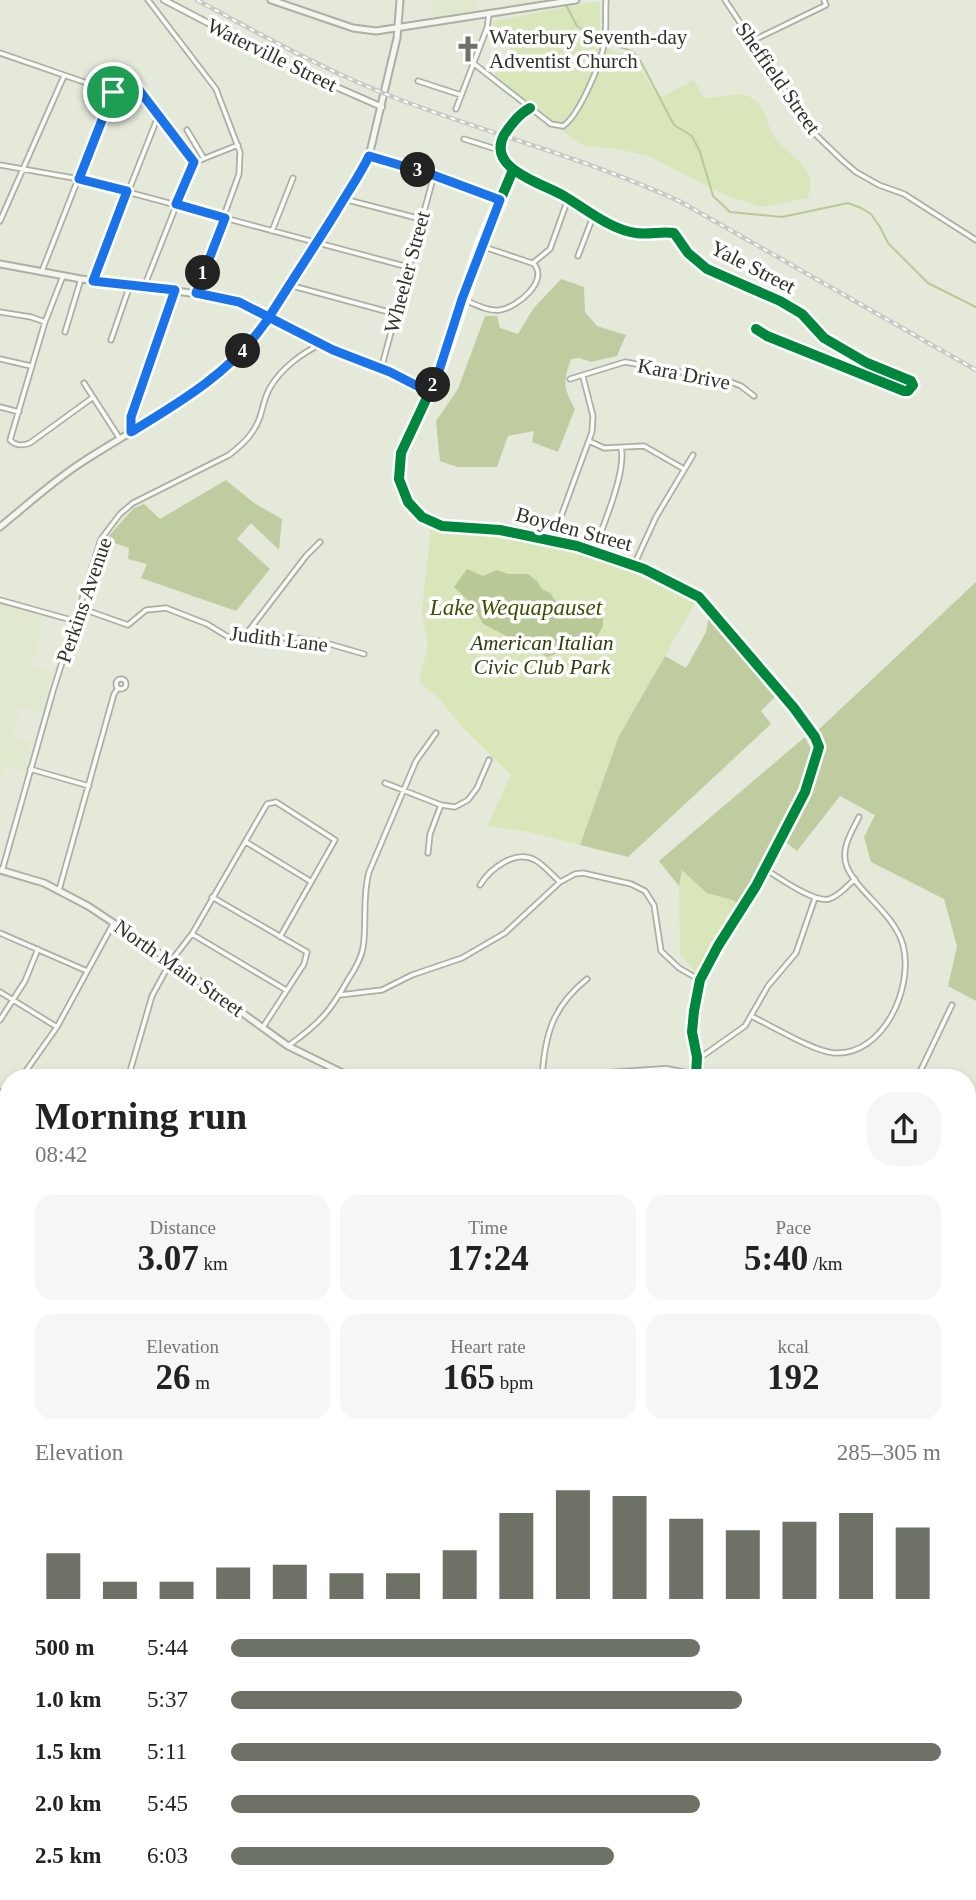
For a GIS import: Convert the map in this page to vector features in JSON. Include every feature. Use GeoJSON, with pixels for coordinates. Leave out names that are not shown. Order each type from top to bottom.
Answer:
{"type":"FeatureCollection","features":[{"type":"Feature","properties":{"kind":"main road"},"geometry":{"type":"LineString","coordinates":[[271,0],[359,29],[380,31],[576,0]]}},
{"type":"Feature","properties":{"kind":"main road"},"geometry":{"type":"LineString","coordinates":[[0,527],[74,468],[197,390],[244,351],[269,317],[369,156],[399,28],[401,0]]}},
{"type":"Feature","properties":{"kind":"main road"},"geometry":{"type":"LineString","coordinates":[[0,264],[93,281],[232,299],[269,317]]}},
{"type":"Feature","properties":{"kind":"main road","name":"North Main Street"},"geometry":{"type":"LineString","coordinates":[[1,870],[59,890],[114,922],[288,1046],[335,1069]]}},
{"type":"Feature","properties":{"kind":"street"},"geometry":{"type":"LineString","coordinates":[[148,0],[215,86],[241,158],[240,170],[225,218],[196,293]]}},
{"type":"Feature","properties":{"kind":"street"},"geometry":{"type":"LineString","coordinates":[[152,6],[157,0]]}},
{"type":"Feature","properties":{"kind":"street","name":"Waterville Street"},"geometry":{"type":"LineString","coordinates":[[164,0],[310,76],[382,107]]}},
{"type":"Feature","properties":{"kind":"street"},"geometry":{"type":"LineString","coordinates":[[473,63],[552,125],[559,127],[567,124],[579,104],[604,47],[606,0]]}},
{"type":"Feature","properties":{"kind":"street","name":"Sheffield Street"},"geometry":{"type":"LineString","coordinates":[[725,0],[813,132],[842,160],[856,172],[879,185],[904,194],[976,240]]}},
{"type":"Feature","properties":{"kind":"street"},"geometry":{"type":"LineString","coordinates":[[752,41],[826,5],[824,0]]}},
{"type":"Feature","properties":{"kind":"street"},"geometry":{"type":"LineString","coordinates":[[456,109],[487,28],[489,14]]}},
{"type":"Feature","properties":{"kind":"street"},"geometry":{"type":"LineString","coordinates":[[0,53],[113,92]]}},
{"type":"Feature","properties":{"kind":"street"},"geometry":{"type":"LineString","coordinates":[[0,221],[65,75]]}},
{"type":"Feature","properties":{"kind":"street"},"geometry":{"type":"LineString","coordinates":[[42,272],[113,92],[121,80],[130,80],[194,162]]}},
{"type":"Feature","properties":{"kind":"street"},"geometry":{"type":"LineString","coordinates":[[418,81],[461,95]]}},
{"type":"Feature","properties":{"kind":"street"},"geometry":{"type":"LineString","coordinates":[[513,170],[504,161],[500,150],[502,140],[522,113],[530,108]]}},
{"type":"Feature","properties":{"kind":"street"},"geometry":{"type":"LineString","coordinates":[[93,281],[159,114]]}},
{"type":"Feature","properties":{"kind":"street"},"geometry":{"type":"LineString","coordinates":[[187,131],[203,158]]}},
{"type":"Feature","properties":{"kind":"street"},"geometry":{"type":"LineString","coordinates":[[464,139],[500,150]]}},
{"type":"Feature","properties":{"kind":"street"},"geometry":{"type":"LineString","coordinates":[[144,286],[194,162],[238,145]]}},
{"type":"Feature","properties":{"kind":"street"},"geometry":{"type":"LineString","coordinates":[[369,156],[433,175],[500,200]]}},
{"type":"Feature","properties":{"kind":"street"},"geometry":{"type":"LineString","coordinates":[[0,165],[79,179],[408,267]]}},
{"type":"Feature","properties":{"kind":"street","name":"Yale Street"},"geometry":{"type":"LineString","coordinates":[[513,170],[617,228],[636,234],[674,233],[688,253],[706,270],[780,301],[802,314],[824,338],[860,359],[911,382],[911,389],[904,391],[767,336],[756,329]]}},
{"type":"Feature","properties":{"kind":"street","name":"Boyden Street"},"geometry":{"type":"LineString","coordinates":[[513,170],[481,246],[438,374],[398,461],[402,491],[414,510],[430,522],[442,526],[490,528],[594,551],[634,565],[693,594],[706,604],[794,708],[815,737],[818,747],[805,792],[765,869],[700,979],[692,1032],[696,1069]]}},
{"type":"Feature","properties":{"kind":"street","name":"Wheeler Street"},"geometry":{"type":"LineString","coordinates":[[381,369],[433,175]]}},
{"type":"Feature","properties":{"kind":"street"},"geometry":{"type":"LineString","coordinates":[[272,231],[293,178]]}},
{"type":"Feature","properties":{"kind":"street"},"geometry":{"type":"LineString","coordinates":[[344,199],[421,219]]}},
{"type":"Feature","properties":{"kind":"street"},"geometry":{"type":"LineString","coordinates":[[533,263],[550,249],[568,199]]}},
{"type":"Feature","properties":{"kind":"street"},"geometry":{"type":"LineString","coordinates":[[578,256],[594,214]]}},
{"type":"Feature","properties":{"kind":"street"},"geometry":{"type":"LineString","coordinates":[[462,299],[490,310],[508,308],[527,296],[539,275],[538,268],[533,263],[481,246]]}},
{"type":"Feature","properties":{"kind":"street"},"geometry":{"type":"LineString","coordinates":[[63,276],[45,322],[10,440],[23,446],[92,398]]}},
{"type":"Feature","properties":{"kind":"street"},"geometry":{"type":"LineString","coordinates":[[65,332],[82,279]]}},
{"type":"Feature","properties":{"kind":"street"},"geometry":{"type":"LineString","coordinates":[[111,340],[130,285]]}},
{"type":"Feature","properties":{"kind":"street"},"geometry":{"type":"LineString","coordinates":[[289,285],[396,314]]}},
{"type":"Feature","properties":{"kind":"street"},"geometry":{"type":"LineString","coordinates":[[131,432],[134,407],[175,290]]}},
{"type":"Feature","properties":{"kind":"street"},"geometry":{"type":"LineString","coordinates":[[0,312],[45,322]]}},
{"type":"Feature","properties":{"kind":"street"},"geometry":{"type":"LineString","coordinates":[[269,317],[341,354],[429,392]]}},
{"type":"Feature","properties":{"kind":"street","name":"Perkins Avenue"},"geometry":{"type":"LineString","coordinates":[[1,870],[101,539],[120,514],[146,495],[242,445],[251,434],[271,386],[280,374],[308,350],[321,344]]}},
{"type":"Feature","properties":{"kind":"street"},"geometry":{"type":"LineString","coordinates":[[0,359],[31,366]]}},
{"type":"Feature","properties":{"kind":"street"},"geometry":{"type":"LineString","coordinates":[[854,371],[860,359]]}},
{"type":"Feature","properties":{"kind":"street","name":"Kara Drive"},"geometry":{"type":"LineString","coordinates":[[570,379],[625,362],[636,363],[726,380],[741,386],[754,396]]}},
{"type":"Feature","properties":{"kind":"street"},"geometry":{"type":"LineString","coordinates":[[552,541],[589,441],[593,416],[583,376]]}},
{"type":"Feature","properties":{"kind":"street"},"geometry":{"type":"LineString","coordinates":[[84,383],[120,439]]}},
{"type":"Feature","properties":{"kind":"street"},"geometry":{"type":"LineString","coordinates":[[0,407],[19,412]]}},
{"type":"Feature","properties":{"kind":"street"},"geometry":{"type":"LineString","coordinates":[[589,441],[604,448],[644,446],[685,470]]}},
{"type":"Feature","properties":{"kind":"street"},"geometry":{"type":"LineString","coordinates":[[594,551],[621,473],[621,448]]}},
{"type":"Feature","properties":{"kind":"street"},"geometry":{"type":"LineString","coordinates":[[634,565],[656,517],[693,455]]}},
{"type":"Feature","properties":{"kind":"street"},"geometry":{"type":"LineString","coordinates":[[244,637],[306,556],[320,542]]}},
{"type":"Feature","properties":{"kind":"street"},"geometry":{"type":"LineString","coordinates":[[0,600],[75,621]]}},
{"type":"Feature","properties":{"kind":"street","name":"Judith Lane"},"geometry":{"type":"LineString","coordinates":[[80,608],[128,625],[146,610],[166,608],[207,624],[230,638],[297,638],[319,641],[365,654]]}},
{"type":"Feature","properties":{"kind":"street"},"geometry":{"type":"LineString","coordinates":[[59,890],[114,694],[118,688]]}},
{"type":"Feature","properties":{"kind":"street"},"geometry":{"type":"LineString","coordinates":[[288,1046],[329,1013],[359,961],[363,949],[369,872],[416,761],[436,733]]}},
{"type":"Feature","properties":{"kind":"street"},"geometry":{"type":"LineString","coordinates":[[385,783],[441,805],[455,807],[468,800],[477,788],[489,760]]}},
{"type":"Feature","properties":{"kind":"street"},"geometry":{"type":"LineString","coordinates":[[30,769],[89,786]]}},
{"type":"Feature","properties":{"kind":"street"},"geometry":{"type":"LineString","coordinates":[[131,1069],[152,996],[171,961],[192,934],[267,804],[271,802],[335,840],[280,937]]}},
{"type":"Feature","properties":{"kind":"street"},"geometry":{"type":"LineString","coordinates":[[428,852],[430,834],[441,805]]}},
{"type":"Feature","properties":{"kind":"street"},"geometry":{"type":"LineString","coordinates":[[751,1016],[818,1049],[834,1053],[851,1051],[871,1042],[884,1030],[900,991],[904,969],[903,946],[894,926],[847,866],[845,850],[859,817]]}},
{"type":"Feature","properties":{"kind":"street"},"geometry":{"type":"LineString","coordinates":[[246,842],[311,881]]}},
{"type":"Feature","properties":{"kind":"street"},"geometry":{"type":"LineString","coordinates":[[480,885],[487,874],[515,857],[535,859],[560,882]]}},
{"type":"Feature","properties":{"kind":"street"},"geometry":{"type":"LineString","coordinates":[[765,869],[815,898],[827,900],[839,894],[855,879]]}},
{"type":"Feature","properties":{"kind":"street"},"geometry":{"type":"LineString","coordinates":[[340,995],[382,990],[412,975],[484,948],[505,933],[560,882],[583,873],[639,886],[654,905],[659,944],[664,956],[678,968],[700,979]]}},
{"type":"Feature","properties":{"kind":"street"},"geometry":{"type":"LineString","coordinates":[[212,897],[307,953],[304,964],[263,1027]]}},
{"type":"Feature","properties":{"kind":"street"},"geometry":{"type":"LineString","coordinates":[[697,1057],[739,1031],[751,1016],[768,986],[796,953],[815,898]]}},
{"type":"Feature","properties":{"kind":"street"},"geometry":{"type":"LineString","coordinates":[[27,1069],[57,1027],[114,922]]}},
{"type":"Feature","properties":{"kind":"street"},"geometry":{"type":"LineString","coordinates":[[0,933],[87,971]]}},
{"type":"Feature","properties":{"kind":"street"},"geometry":{"type":"LineString","coordinates":[[192,934],[286,990]]}},
{"type":"Feature","properties":{"kind":"street"},"geometry":{"type":"LineString","coordinates":[[0,1020],[25,981],[38,949]]}},
{"type":"Feature","properties":{"kind":"street"},"geometry":{"type":"LineString","coordinates":[[541,1069],[550,1023],[577,987],[587,979]]}},
{"type":"Feature","properties":{"kind":"street"},"geometry":{"type":"LineString","coordinates":[[0,992],[57,1027]]}},
{"type":"Feature","properties":{"kind":"street"},"geometry":{"type":"LineString","coordinates":[[921,1069],[952,1005]]}},
{"type":"Feature","properties":{"kind":"shaded area"},"geometry":{"type":"Polygon","coordinates":[[[431,0],[476,0],[477,11],[433,18],[431,0]]]}},
{"type":"Feature","properties":{"kind":"shaded area"},"geometry":{"type":"Polygon","coordinates":[[[561,279],[584,287],[585,312],[597,326],[626,335],[617,356],[591,362],[579,358],[571,359],[566,385],[575,409],[558,452],[532,442],[534,431],[508,436],[497,467],[457,467],[440,461],[436,421],[458,389],[485,316],[497,316],[500,328],[518,334],[533,309],[561,279]]]}},
{"type":"Feature","properties":{"kind":"shaded area"},"geometry":{"type":"Polygon","coordinates":[[[226,480],[254,503],[282,519],[279,550],[251,523],[237,539],[270,569],[236,611],[141,578],[147,564],[128,559],[129,548],[105,540],[134,508],[144,504],[160,519],[226,480]]]}},
{"type":"Feature","properties":{"kind":"shaded area"},"geometry":{"type":"Polygon","coordinates":[[[976,582],[976,1001],[948,986],[957,946],[944,899],[871,862],[864,837],[875,815],[840,796],[797,851],[784,841],[809,801],[826,745],[816,732],[976,582]]]}},
{"type":"Feature","properties":{"kind":"shaded area"},"geometry":{"type":"Polygon","coordinates":[[[0,604],[44,617],[32,666],[53,673],[41,713],[20,707],[12,736],[32,742],[24,771],[5,765],[0,781],[0,604]]]}},
{"type":"Feature","properties":{"kind":"shaded area"},"geometry":{"type":"Polygon","coordinates":[[[709,615],[777,695],[761,711],[771,724],[628,857],[580,845],[619,736],[665,656],[686,668],[706,632],[709,615]]]}},
{"type":"Feature","properties":{"kind":"shaded area"},"geometry":{"type":"Polygon","coordinates":[[[805,737],[813,753],[806,773],[770,850],[737,904],[733,900],[707,893],[682,870],[679,886],[659,861],[805,737]]]}},
{"type":"Feature","properties":{"kind":"green space"},"geometry":{"type":"Polygon","coordinates":[[[600,1],[600,45],[632,58],[659,98],[694,80],[703,97],[740,95],[757,101],[773,135],[807,172],[810,182],[808,198],[760,207],[725,195],[648,156],[618,149],[585,146],[574,140],[495,75],[511,49],[487,37],[494,21],[600,1]]]}},
{"type":"Feature","properties":{"kind":"green space","name":"American Italian Civic Club Park"},"geometry":{"type":"Polygon","coordinates":[[[431,525],[455,531],[491,532],[517,540],[556,546],[661,580],[695,603],[619,736],[580,845],[525,831],[487,826],[511,775],[461,726],[440,699],[419,682],[428,646],[422,611],[431,525]]]}},
{"type":"Feature","properties":{"kind":"green space"},"geometry":{"type":"Polygon","coordinates":[[[682,869],[707,892],[733,900],[737,904],[696,973],[680,954],[679,886],[682,869]]]}},
{"type":"Feature","properties":{"kind":"water","name":"Lake Wequapauset"},"geometry":{"type":"Polygon","coordinates":[[[467,569],[483,576],[497,570],[508,574],[528,574],[542,589],[550,593],[561,609],[583,603],[598,607],[603,612],[603,626],[597,637],[548,657],[483,624],[473,605],[454,587],[467,569]]]}},
{"type":"Feature","properties":{"kind":"waterway"},"geometry":{"type":"LineString","coordinates":[[565,3],[577,26],[598,40],[632,51],[641,62],[674,125],[692,136],[700,152],[713,196],[730,212],[782,217],[848,203],[861,208],[871,214],[888,243],[928,283],[976,307]]}},
{"type":"Feature","properties":{"kind":"railway"},"geometry":{"type":"LineString","coordinates":[[197,0],[352,80],[440,114],[614,174],[681,202],[976,370]]}},
{"type":"Feature","properties":{"kind":"cycle path"},"geometry":{"type":"LineString","coordinates":[[530,108],[519,116],[504,135],[501,147],[509,166],[617,228],[641,233],[674,233],[688,253],[707,269],[780,301],[802,314],[824,338],[867,363],[911,381],[913,385],[908,391],[904,391],[767,336],[756,329]]}},
{"type":"Feature","properties":{"kind":"cycle path"},"geometry":{"type":"LineString","coordinates":[[513,170],[481,246],[438,374],[401,453],[399,479],[408,502],[422,517],[442,526],[500,530],[577,546],[644,569],[699,597],[794,708],[819,747],[805,792],[756,886],[700,980],[692,1032],[696,1069]]}},
{"type":"Feature","properties":{"kind":"place","name":"Waterbury Seventh-day Adventist Church"},"geometry":{"type":"Point","coordinates":[468,49]}},
{"type":"Feature","properties":{"kind":"route"},"geometry":{"type":"LineString","coordinates":[[113,92],[79,179],[127,191],[93,281],[175,290],[131,417],[131,432],[207,383],[244,351],[266,322],[269,317],[277,304],[317,242],[355,181],[369,156],[433,175],[500,200],[462,299],[438,374],[429,392],[390,372],[333,350],[269,317],[255,309],[239,302],[196,293],[225,218],[176,204],[194,162],[133,82],[123,79],[113,92]]}}]}
